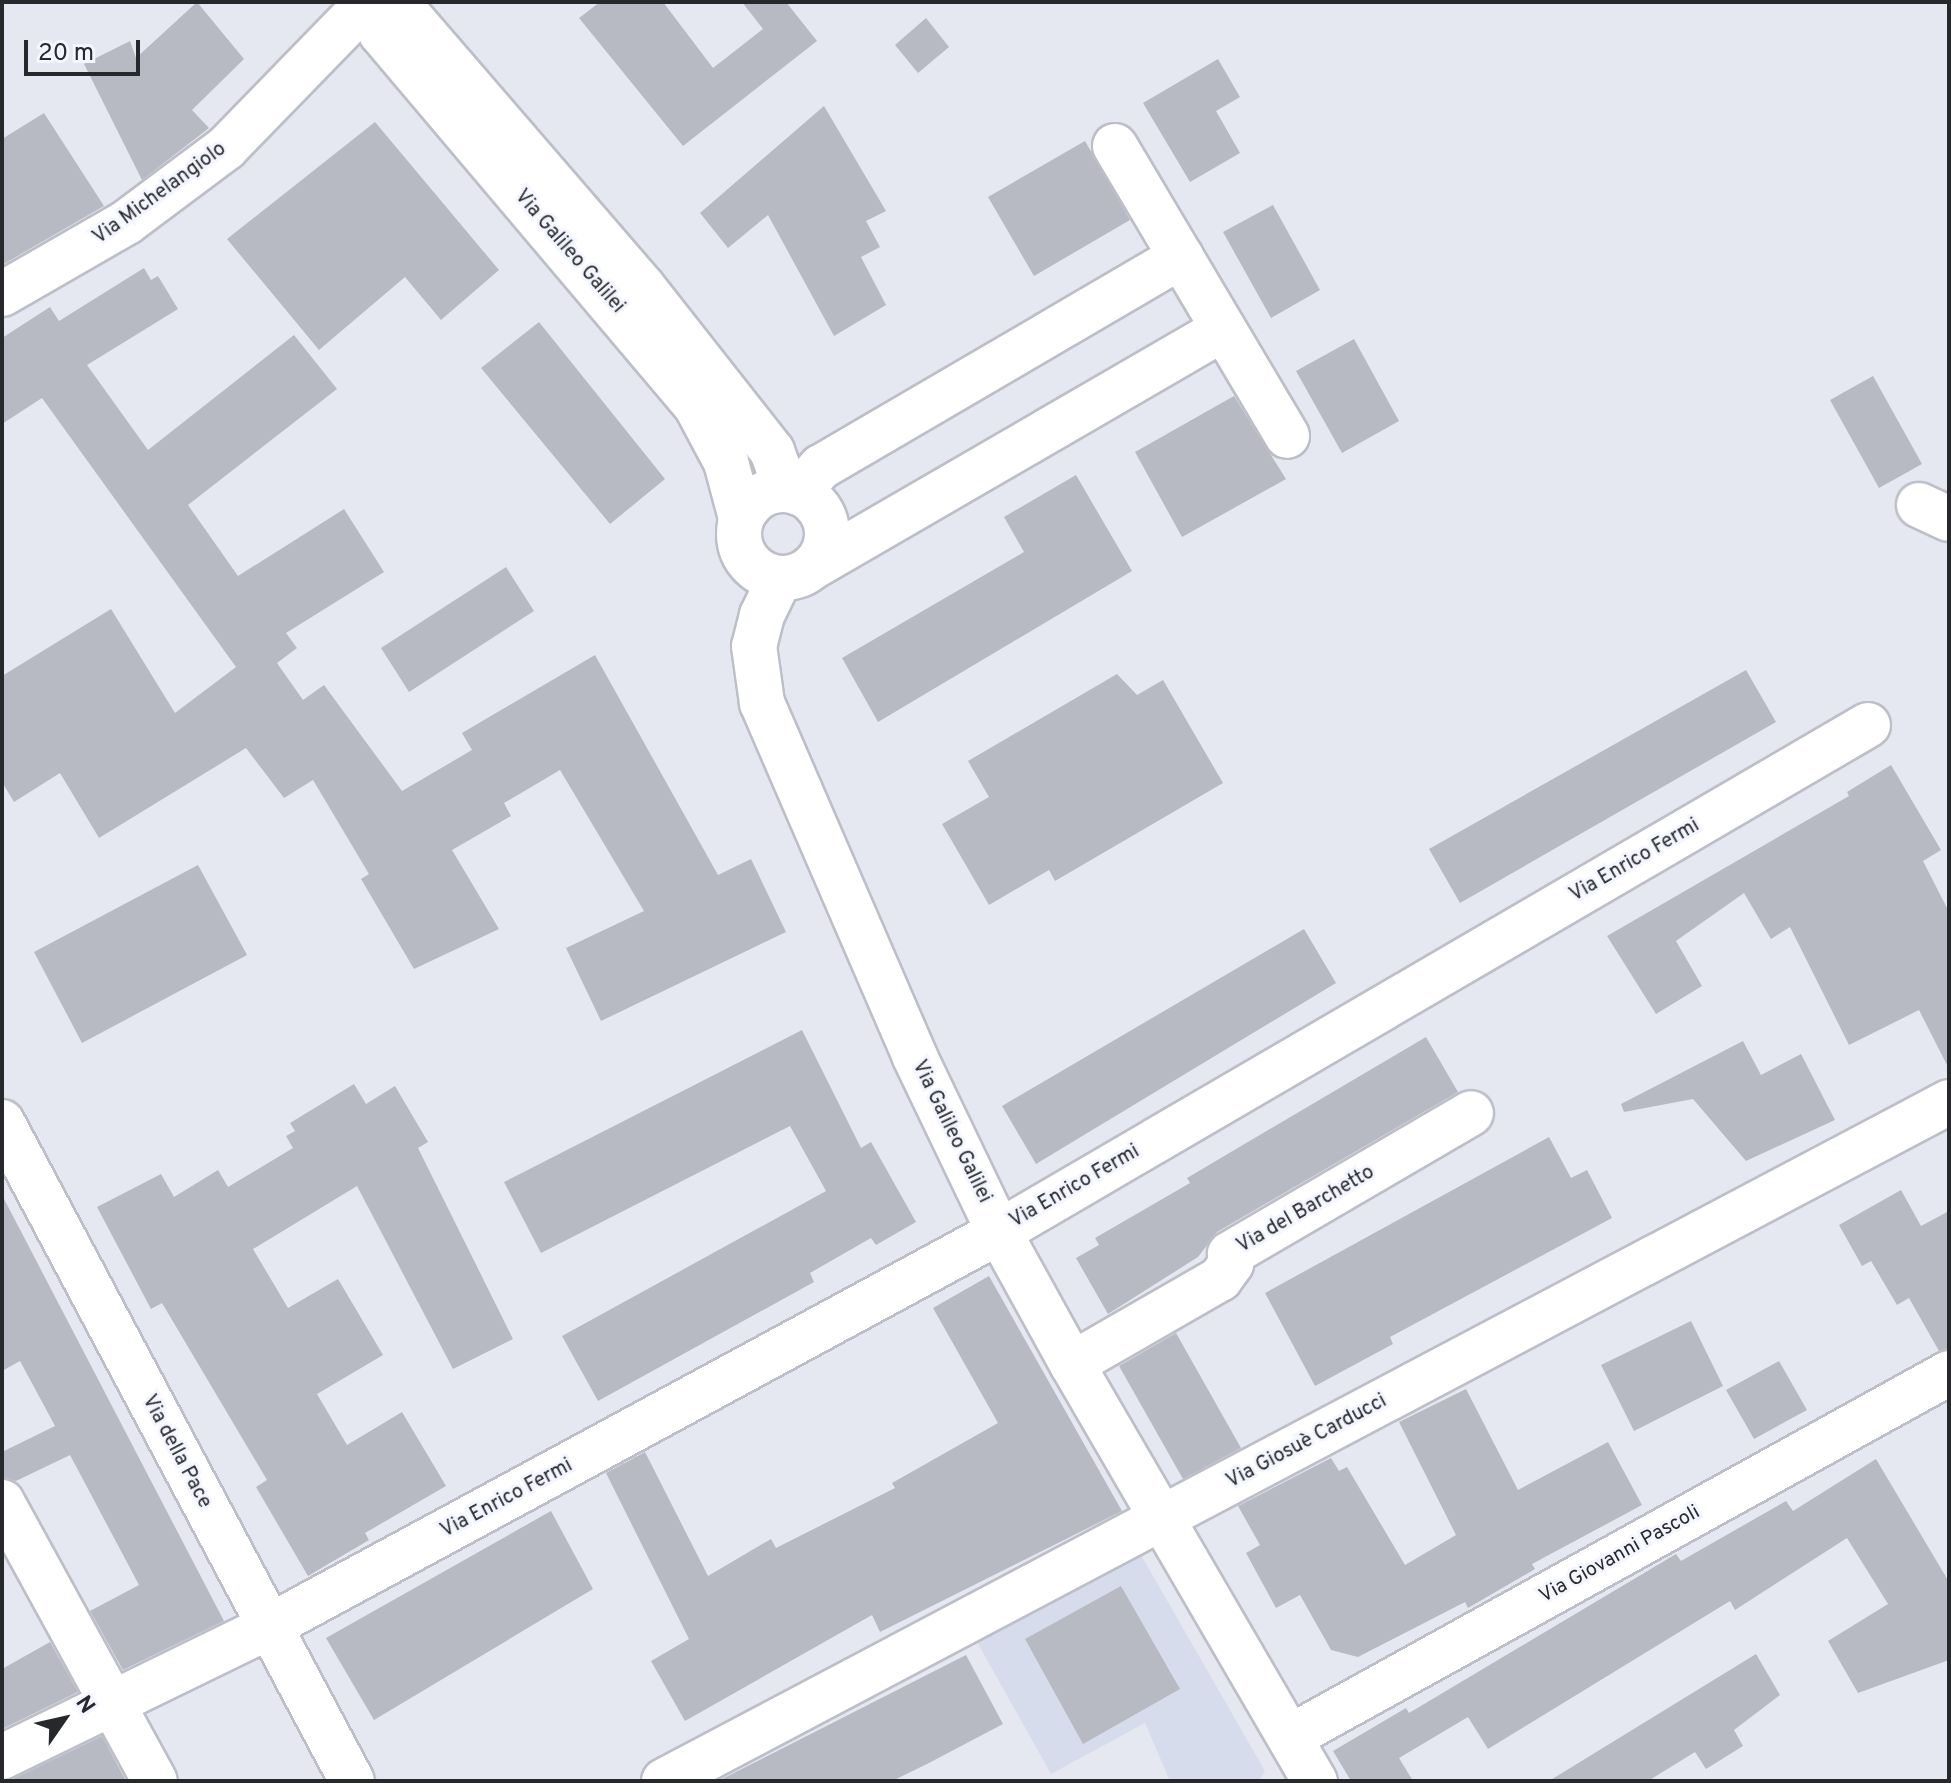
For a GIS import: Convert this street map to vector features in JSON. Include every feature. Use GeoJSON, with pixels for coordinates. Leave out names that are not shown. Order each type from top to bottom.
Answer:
{"type":"FeatureCollection","features":[{"type":"Feature","properties":{"kind":"street","name":"Via Michelangiolo"},"geometry":{"type":"LineString","coordinates":[[2,294],[127,222],[226,148],[370,2]]}},
{"type":"Feature","properties":{"kind":"street","name":"Via Galileo Galilei"},"geometry":{"type":"LineString","coordinates":[[370,2],[381,33],[695,404],[726,462],[741,518],[739,539],[746,559],[767,576],[796,573]]}},
{"type":"Feature","properties":{"kind":"street","name":"Via Galileo Galilei"},"geometry":{"type":"LineString","coordinates":[[380,2],[403,9],[643,287],[772,451],[792,491],[825,520],[825,546],[796,573],[754,646],[762,703],[915,1057],[999,1232],[1072,1364],[1315,1781]]}},
{"type":"Feature","properties":{"kind":"street"},"geometry":{"type":"LineString","coordinates":[[1115,146],[1287,436]]}},
{"type":"Feature","properties":{"kind":"street"},"geometry":{"type":"LineString","coordinates":[[741,518],[758,497],[792,491],[821,467],[1181,257]]}},
{"type":"Feature","properties":{"kind":"street"},"geometry":{"type":"LineString","coordinates":[[796,573],[1223,329]]}},
{"type":"Feature","properties":{"kind":"street","name":"Via Enrico Fermi"},"geometry":{"type":"LineString","coordinates":[[2,1757],[110,1699],[270,1626],[999,1232],[1868,725]]}},
{"type":"Feature","properties":{"kind":"street","name":"Via Giosuè Carducci"},"geometry":{"type":"LineString","coordinates":[[664,1781],[1949,1102]]}},
{"type":"Feature","properties":{"kind":"street","name":"Via del Barchetto"},"geometry":{"type":"LineString","coordinates":[[1072,1364],[1220,1279],[1231,1264],[1230,1254],[1471,1113]]}},
{"type":"Feature","properties":{"kind":"street","name":"Via della Pace"},"geometry":{"type":"LineString","coordinates":[[2,1122],[352,1781]]}},
{"type":"Feature","properties":{"kind":"street","name":"Via Giovanni Pascoli"},"geometry":{"type":"LineString","coordinates":[[1290,1737],[1949,1373]]}},
{"type":"Feature","properties":{"kind":"street"},"geometry":{"type":"LineString","coordinates":[[2,1502],[155,1781]]}},
{"type":"Feature","properties":{"kind":"shaded area"},"geometry":{"type":"Polygon","coordinates":[[[1141,1555],[1265,1771],[1259,1781],[1170,1781],[1145,1723],[1051,1774],[977,1642],[1141,1555]]]}},
{"type":"Feature","properties":{"kind":"building"},"geometry":{"type":"Polygon","coordinates":[[[197,2],[244,59],[192,110],[209,128],[142,180],[84,64],[130,41],[136,58],[197,2]]]}},
{"type":"Feature","properties":{"kind":"building"},"geometry":{"type":"Polygon","coordinates":[[[600,2],[663,2],[713,68],[763,29],[742,2],[786,2],[817,41],[683,146],[579,18],[600,2]]]}},
{"type":"Feature","properties":{"kind":"building"},"geometry":{"type":"Polygon","coordinates":[[[926,18],[949,47],[918,73],[895,45],[926,18]]]}},
{"type":"Feature","properties":{"kind":"building"},"geometry":{"type":"Polygon","coordinates":[[[1218,59],[1240,97],[1216,111],[1240,153],[1190,182],[1143,103],[1218,59]]]}},
{"type":"Feature","properties":{"kind":"building"},"geometry":{"type":"Polygon","coordinates":[[[824,106],[886,211],[866,221],[880,247],[861,257],[886,305],[834,336],[768,215],[728,248],[700,213],[824,106]]]}},
{"type":"Feature","properties":{"kind":"building"},"geometry":{"type":"Polygon","coordinates":[[[44,113],[104,206],[2,265],[2,139],[44,113]]]}},
{"type":"Feature","properties":{"kind":"building"},"geometry":{"type":"Polygon","coordinates":[[[375,122],[499,270],[441,320],[405,277],[319,350],[227,239],[375,122]]]}},
{"type":"Feature","properties":{"kind":"building"},"geometry":{"type":"Polygon","coordinates":[[[1085,141],[1130,220],[1034,276],[988,197],[1085,141]]]}},
{"type":"Feature","properties":{"kind":"building"},"geometry":{"type":"Polygon","coordinates":[[[1273,205],[1320,290],[1271,318],[1223,232],[1273,205]]]}},
{"type":"Feature","properties":{"kind":"building"},"geometry":{"type":"Polygon","coordinates":[[[144,268],[151,280],[158,276],[178,309],[87,365],[148,450],[294,335],[337,389],[188,505],[238,576],[344,509],[384,572],[286,633],[297,648],[277,663],[303,700],[324,685],[402,791],[472,750],[462,733],[595,655],[718,875],[751,859],[786,932],[601,1021],[566,948],[644,911],[560,770],[504,803],[511,816],[452,850],[499,929],[414,969],[361,879],[369,874],[313,780],[284,798],[246,748],[99,838],[60,773],[14,802],[2,782],[2,676],[111,609],[175,713],[236,667],[42,398],[2,424],[2,338],[50,307],[59,321],[144,268]]]}},
{"type":"Feature","properties":{"kind":"building"},"geometry":{"type":"Polygon","coordinates":[[[539,322],[665,479],[610,524],[481,368],[539,322]]]}},
{"type":"Feature","properties":{"kind":"building"},"geometry":{"type":"Polygon","coordinates":[[[1354,339],[1399,421],[1342,453],[1296,371],[1354,339]]]}},
{"type":"Feature","properties":{"kind":"building"},"geometry":{"type":"Polygon","coordinates":[[[1873,376],[1922,464],[1879,488],[1830,400],[1873,376]]]}},
{"type":"Feature","properties":{"kind":"building"},"geometry":{"type":"Polygon","coordinates":[[[1234,396],[1286,479],[1182,537],[1135,452],[1234,396]]]}},
{"type":"Feature","properties":{"kind":"building"},"geometry":{"type":"Polygon","coordinates":[[[1076,475],[1132,571],[878,722],[842,658],[1024,552],[1004,517],[1076,475]]]}},
{"type":"Feature","properties":{"kind":"building"},"geometry":{"type":"Polygon","coordinates":[[[506,567],[534,611],[409,692],[381,648],[506,567]]]}},
{"type":"Feature","properties":{"kind":"building"},"geometry":{"type":"Polygon","coordinates":[[[1746,670],[1776,722],[1460,903],[1429,849],[1746,670]]]}},
{"type":"Feature","properties":{"kind":"building"},"geometry":{"type":"Polygon","coordinates":[[[1117,674],[1137,695],[1163,680],[1223,783],[1055,881],[1049,870],[989,905],[942,824],[989,797],[968,761],[1117,674]]]}},
{"type":"Feature","properties":{"kind":"building"},"geometry":{"type":"Polygon","coordinates":[[[1891,765],[1941,850],[1923,861],[1949,912],[1949,1069],[1919,1010],[1849,1045],[1790,927],[1771,939],[1744,893],[1676,941],[1702,986],[1656,1014],[1607,936],[1849,796],[1847,792],[1891,765]]]}},
{"type":"Feature","properties":{"kind":"building"},"geometry":{"type":"Polygon","coordinates":[[[198,865],[247,955],[82,1043],[34,952],[198,865]]]}},
{"type":"Feature","properties":{"kind":"building"},"geometry":{"type":"Polygon","coordinates":[[[1304,929],[1336,983],[1036,1164],[1002,1106],[1304,929]]]}},
{"type":"Feature","properties":{"kind":"building"},"geometry":{"type":"Polygon","coordinates":[[[802,1030],[861,1148],[871,1142],[916,1222],[876,1245],[871,1238],[810,1273],[814,1282],[598,1401],[562,1336],[826,1191],[790,1126],[541,1253],[504,1182],[802,1030]]]}},
{"type":"Feature","properties":{"kind":"building"},"geometry":{"type":"Polygon","coordinates":[[[1426,1037],[1458,1092],[1217,1232],[1198,1257],[1108,1314],[1076,1258],[1099,1245],[1095,1238],[1190,1183],[1187,1178],[1426,1037]]]}},
{"type":"Feature","properties":{"kind":"building"},"geometry":{"type":"Polygon","coordinates":[[[1743,1041],[1761,1075],[1801,1054],[1835,1120],[1746,1161],[1693,1099],[1624,1112],[1621,1104],[1743,1041]]]}},
{"type":"Feature","properties":{"kind":"building"},"geometry":{"type":"Polygon","coordinates":[[[354,1084],[366,1104],[395,1086],[428,1142],[418,1148],[513,1339],[453,1369],[357,1186],[253,1249],[288,1308],[338,1279],[383,1355],[317,1394],[347,1445],[402,1412],[446,1486],[365,1533],[369,1540],[308,1576],[256,1487],[267,1480],[162,1303],[151,1309],[97,1207],[161,1174],[174,1197],[218,1170],[228,1187],[293,1148],[286,1136],[295,1131],[290,1123],[354,1084]]]}},
{"type":"Feature","properties":{"kind":"building"},"geometry":{"type":"Polygon","coordinates":[[[1549,1137],[1571,1178],[1587,1170],[1612,1218],[1390,1337],[1393,1344],[1315,1386],[1265,1293],[1549,1137]]]}},
{"type":"Feature","properties":{"kind":"building"},"geometry":{"type":"Polygon","coordinates":[[[1901,1190],[1921,1226],[1949,1211],[1949,1348],[1939,1351],[1909,1298],[1897,1305],[1871,1261],[1862,1266],[1839,1225],[1901,1190]]]}},
{"type":"Feature","properties":{"kind":"building"},"geometry":{"type":"Polygon","coordinates":[[[2,1195],[224,1621],[123,1670],[90,1611],[139,1585],[70,1455],[16,1481],[2,1477],[2,1452],[55,1426],[20,1361],[2,1371],[2,1195]]]}},
{"type":"Feature","properties":{"kind":"building"},"geometry":{"type":"Polygon","coordinates":[[[989,1276],[1122,1511],[880,1632],[872,1615],[685,1721],[651,1661],[689,1639],[606,1473],[645,1452],[708,1576],[771,1539],[776,1548],[895,1488],[892,1483],[998,1423],[933,1308],[989,1276]]]}},
{"type":"Feature","properties":{"kind":"building"},"geometry":{"type":"Polygon","coordinates":[[[1691,1321],[1723,1386],[1634,1431],[1601,1365],[1691,1321]]]}},
{"type":"Feature","properties":{"kind":"building"},"geometry":{"type":"Polygon","coordinates":[[[1176,1333],[1241,1448],[1183,1479],[1119,1366],[1176,1333]]]}},
{"type":"Feature","properties":{"kind":"building"},"geometry":{"type":"Polygon","coordinates":[[[1779,1361],[1807,1410],[1754,1439],[1726,1390],[1779,1361]]]}},
{"type":"Feature","properties":{"kind":"building"},"geometry":{"type":"Polygon","coordinates":[[[1466,1389],[1518,1490],[1608,1442],[1642,1505],[1532,1564],[1535,1569],[1468,1608],[1465,1602],[1358,1657],[1331,1650],[1300,1595],[1276,1608],[1246,1553],[1260,1545],[1238,1506],[1331,1458],[1339,1471],[1347,1467],[1405,1565],[1456,1535],[1399,1422],[1466,1389]]]}},
{"type":"Feature","properties":{"kind":"building"},"geometry":{"type":"Polygon","coordinates":[[[1876,1459],[1949,1582],[1949,1660],[1858,1693],[1828,1641],[1888,1604],[1847,1538],[1735,1610],[1730,1601],[1488,1749],[1468,1717],[1399,1758],[1413,1781],[1351,1781],[1333,1751],[1406,1708],[1409,1713],[1676,1554],[1681,1561],[1786,1501],[1793,1511],[1876,1459]]]}},
{"type":"Feature","properties":{"kind":"building"},"geometry":{"type":"Polygon","coordinates":[[[551,1511],[593,1589],[374,1720],[326,1638],[551,1511]]]}},
{"type":"Feature","properties":{"kind":"building"},"geometry":{"type":"Polygon","coordinates":[[[1121,1586],[1180,1689],[1083,1744],[1025,1639],[1121,1586]]]}},
{"type":"Feature","properties":{"kind":"building"},"geometry":{"type":"Polygon","coordinates":[[[50,1642],[78,1692],[2,1729],[2,1669],[50,1642]]]}},
{"type":"Feature","properties":{"kind":"building"},"geometry":{"type":"Polygon","coordinates":[[[1756,1654],[1780,1695],[1734,1730],[1743,1746],[1706,1769],[1695,1752],[1648,1781],[1549,1781],[1756,1654]]]}},
{"type":"Feature","properties":{"kind":"building"},"geometry":{"type":"Polygon","coordinates":[[[966,1655],[1003,1724],[927,1764],[892,1781],[718,1781],[966,1655]]]}},
{"type":"Feature","properties":{"kind":"building"},"geometry":{"type":"Polygon","coordinates":[[[102,1736],[126,1781],[6,1781],[13,1779],[102,1736]]]}}]}
